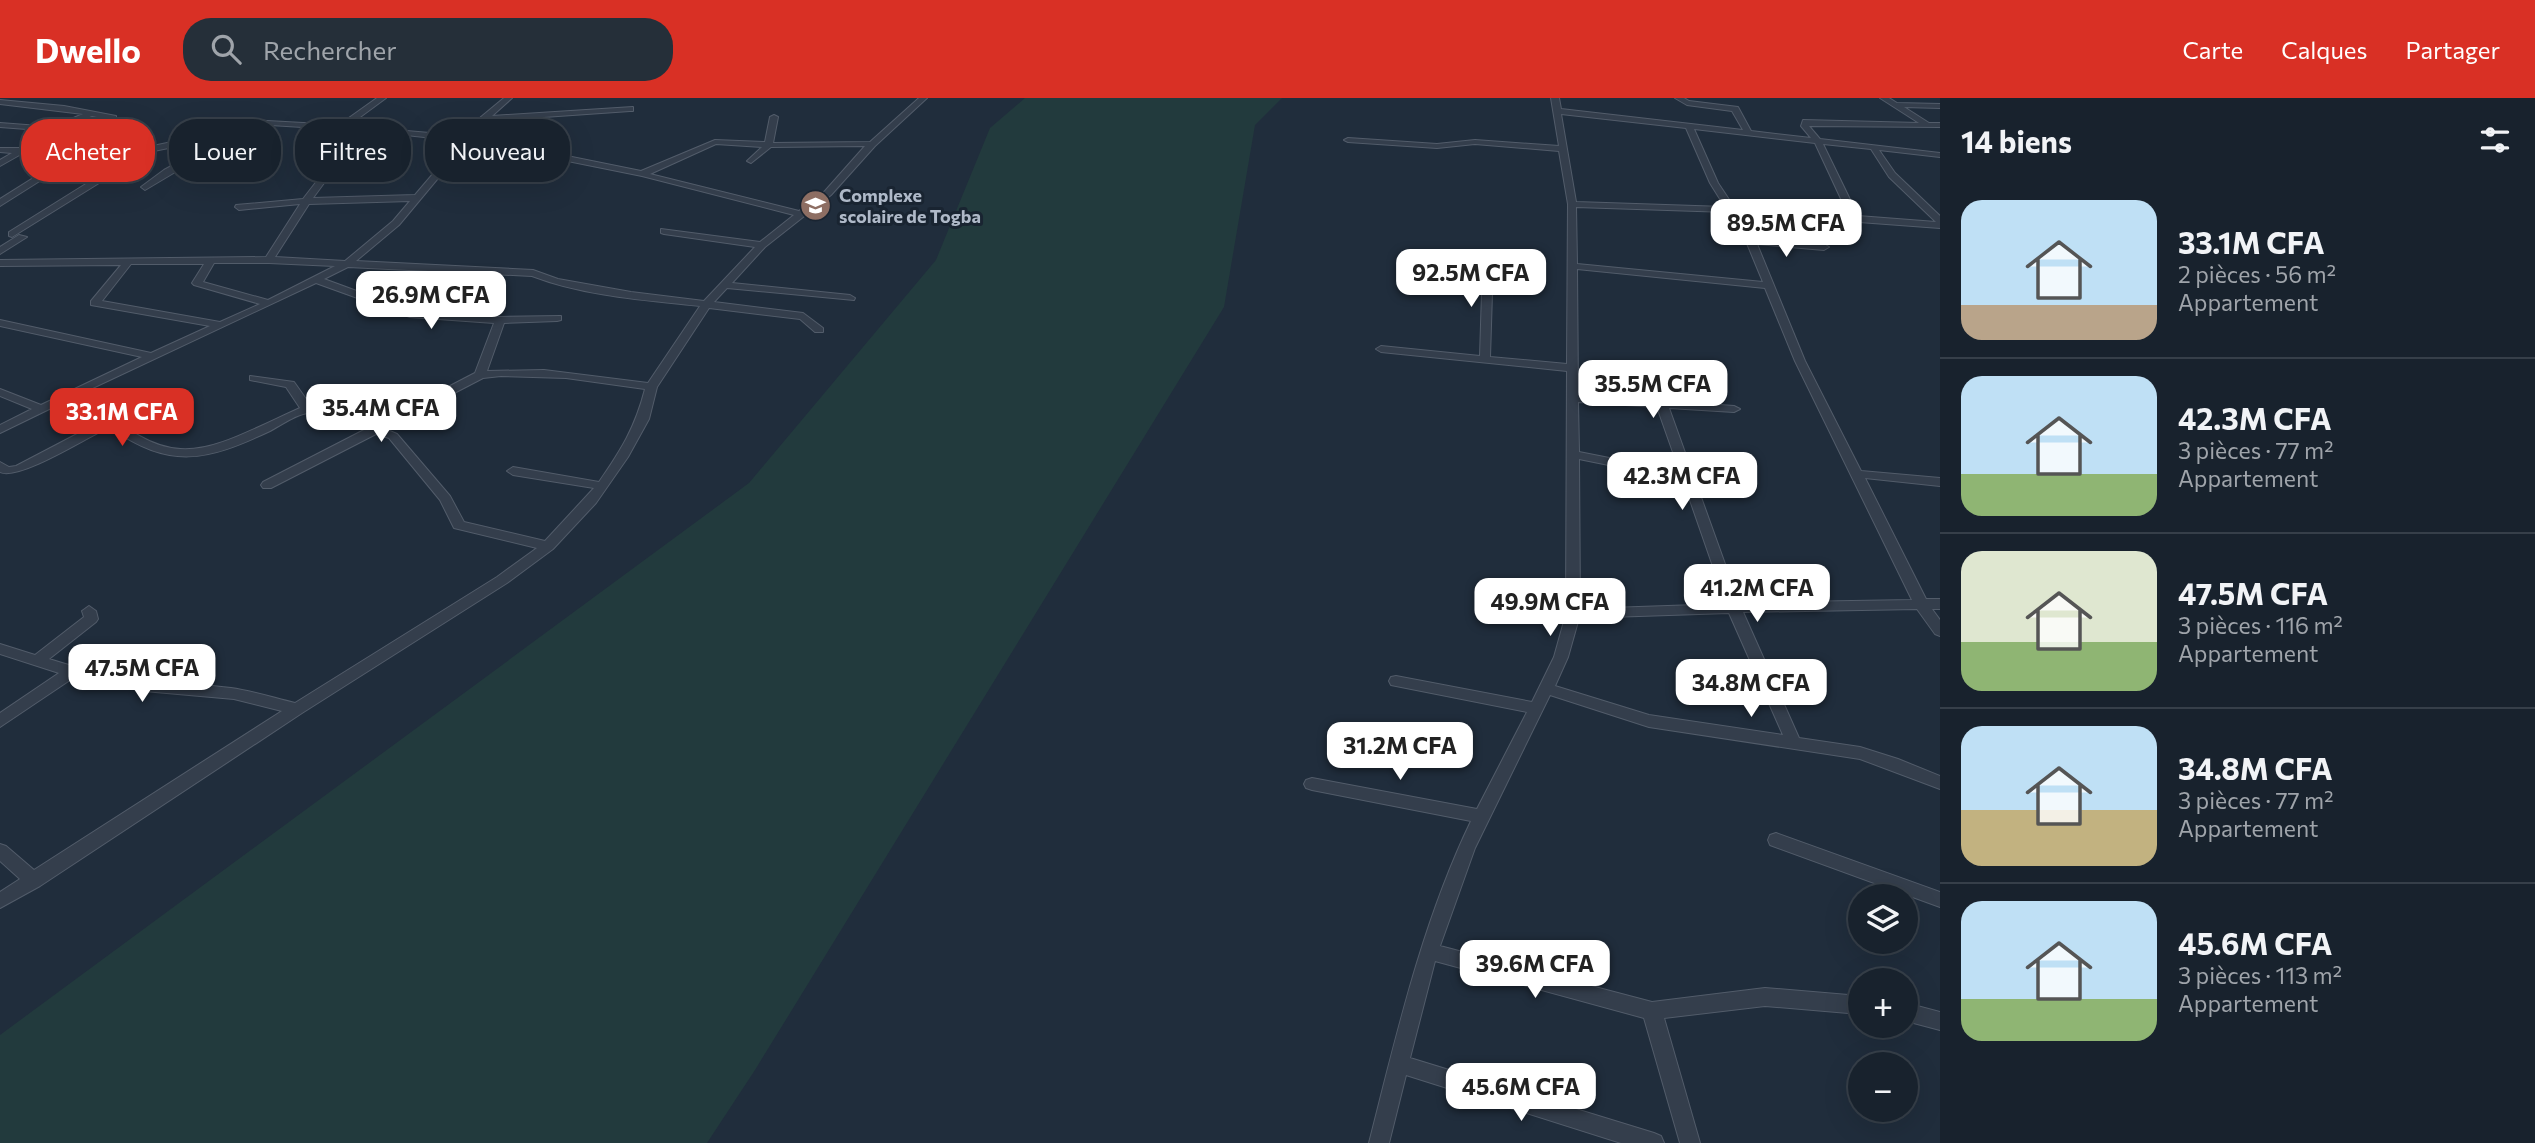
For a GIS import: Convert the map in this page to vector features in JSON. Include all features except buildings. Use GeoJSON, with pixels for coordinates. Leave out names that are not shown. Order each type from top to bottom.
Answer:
{"type":"FeatureCollection","features":[{"type":"Feature","properties":{"kind":"street"},"geometry":{"type":"LineString","coordinates":[[19,103],[32,98]]}},
{"type":"Feature","properties":{"kind":"street"},"geometry":{"type":"LineString","coordinates":[[352,119],[382,98]]}},
{"type":"Feature","properties":{"kind":"street"},"geometry":{"type":"LineString","coordinates":[[484,119],[508,98]]}},
{"type":"Feature","properties":{"kind":"street"},"geometry":{"type":"LineString","coordinates":[[0,901],[502,580],[548,546],[602,486],[643,419],[651,387],[706,305],[762,245],[828,193],[872,144],[922,98]]}},
{"type":"Feature","properties":{"kind":"street"},"geometry":{"type":"LineString","coordinates":[[1679,98],[1687,103],[1735,109],[1749,134]]}},
{"type":"Feature","properties":{"kind":"street"},"geometry":{"type":"LineString","coordinates":[[1884,98],[1940,134]]}},
{"type":"Feature","properties":{"kind":"street"},"geometry":{"type":"LineString","coordinates":[[1,100],[91,113],[113,119]]}},
{"type":"Feature","properties":{"kind":"street"},"geometry":{"type":"LineString","coordinates":[[1379,1143],[1429,951],[1451,887],[1482,816],[1548,689],[1567,640],[1573,614],[1572,204],[1556,104],[1689,127],[1940,155]]}},
{"type":"Feature","properties":{"kind":"street"},"geometry":{"type":"LineString","coordinates":[[1892,105],[1940,106]]}},
{"type":"Feature","properties":{"kind":"street"},"geometry":{"type":"LineString","coordinates":[[484,119],[630,109]]}},
{"type":"Feature","properties":{"kind":"street"},"geometry":{"type":"LineString","coordinates":[[0,125],[54,129],[91,113]]}},
{"type":"Feature","properties":{"kind":"street"},"geometry":{"type":"LineString","coordinates":[[262,119],[279,113]]}},
{"type":"Feature","properties":{"kind":"street"},"geometry":{"type":"LineString","coordinates":[[751,161],[769,145],[774,117]]}},
{"type":"Feature","properties":{"kind":"street"},"geometry":{"type":"LineString","coordinates":[[1855,219],[1818,141],[1805,126],[1806,122],[1940,125]]}},
{"type":"Feature","properties":{"kind":"street"},"geometry":{"type":"LineString","coordinates":[[0,132],[13,126]]}},
{"type":"Feature","properties":{"kind":"street"},"geometry":{"type":"LineString","coordinates":[[1689,127],[1714,183],[1751,241],[1800,361],[1922,604],[1940,631]]}},
{"type":"Feature","properties":{"kind":"street"},"geometry":{"type":"LineString","coordinates":[[1348,139],[1437,146],[1475,142],[1563,149]]}},
{"type":"Feature","properties":{"kind":"street"},"geometry":{"type":"LineString","coordinates":[[642,174],[710,143],[723,141],[769,145],[872,144]]}},
{"type":"Feature","properties":{"kind":"street"},"geometry":{"type":"LineString","coordinates":[[1873,147],[1892,175],[1940,223]]}},
{"type":"Feature","properties":{"kind":"street"},"geometry":{"type":"LineString","coordinates":[[0,150],[19,152]]}},
{"type":"Feature","properties":{"kind":"street"},"geometry":{"type":"LineString","coordinates":[[0,164],[19,152]]}},
{"type":"Feature","properties":{"kind":"street"},"geometry":{"type":"LineString","coordinates":[[570,159],[642,174],[800,214]]}},
{"type":"Feature","properties":{"kind":"street"},"geometry":{"type":"LineString","coordinates":[[145,187],[169,169]]}},
{"type":"Feature","properties":{"kind":"street"},"geometry":{"type":"LineString","coordinates":[[0,203],[33,182]]}},
{"type":"Feature","properties":{"kind":"street"},"geometry":{"type":"LineString","coordinates":[[12,234],[96,182]]}},
{"type":"Feature","properties":{"kind":"street"},"geometry":{"type":"LineString","coordinates":[[269,260],[320,182]]}},
{"type":"Feature","properties":{"kind":"street"},"geometry":{"type":"LineString","coordinates":[[0,430],[350,262],[396,223],[432,182]]}},
{"type":"Feature","properties":{"kind":"street"},"geometry":{"type":"LineString","coordinates":[[239,207],[306,201],[418,198]]}},
{"type":"Feature","properties":{"kind":"street"},"geometry":{"type":"LineString","coordinates":[[1572,204],[1733,210],[1940,223]]}},
{"type":"Feature","properties":{"kind":"street"},"geometry":{"type":"LineString","coordinates":[[664,231],[762,245]]}},
{"type":"Feature","properties":{"kind":"street"},"geometry":{"type":"LineString","coordinates":[[0,234],[23,236],[0,251]]}},
{"type":"Feature","properties":{"kind":"street"},"geometry":{"type":"LineString","coordinates":[[1751,241],[1824,247]]}},
{"type":"Feature","properties":{"kind":"street"},"geometry":{"type":"LineString","coordinates":[[0,263],[77,260],[269,260],[533,273],[556,282],[706,305],[803,316],[819,330]]}},
{"type":"Feature","properties":{"kind":"street"},"geometry":{"type":"LineString","coordinates":[[211,260],[197,283],[269,303]]}},
{"type":"Feature","properties":{"kind":"street"},"geometry":{"type":"LineString","coordinates":[[129,261],[96,303],[221,325]]}},
{"type":"Feature","properties":{"kind":"street"},"geometry":{"type":"LineString","coordinates":[[1485,359],[1488,261]]}},
{"type":"Feature","properties":{"kind":"street"},"geometry":{"type":"LineString","coordinates":[[0,273],[17,263]]}},
{"type":"Feature","properties":{"kind":"street"},"geometry":{"type":"LineString","coordinates":[[1573,266],[1769,285]]}},
{"type":"Feature","properties":{"kind":"street"},"geometry":{"type":"LineString","coordinates":[[317,279],[410,314],[500,320],[556,318]]}},
{"type":"Feature","properties":{"kind":"street"},"geometry":{"type":"LineString","coordinates":[[724,285],[850,298]]}},
{"type":"Feature","properties":{"kind":"street"},"geometry":{"type":"LineString","coordinates":[[480,375],[500,320]]}},
{"type":"Feature","properties":{"kind":"street"},"geometry":{"type":"LineString","coordinates":[[0,323],[152,356]]}},
{"type":"Feature","properties":{"kind":"street"},"geometry":{"type":"LineString","coordinates":[[1381,349],[1574,368]]}},
{"type":"Feature","properties":{"kind":"street"},"geometry":{"type":"LineString","coordinates":[[267,485],[480,375],[515,372],[651,387]]}},
{"type":"Feature","properties":{"kind":"street"},"geometry":{"type":"LineString","coordinates":[[254,379],[290,384],[307,409]]}},
{"type":"Feature","properties":{"kind":"street"},"geometry":{"type":"LineString","coordinates":[[0,392],[41,409]]}},
{"type":"Feature","properties":{"kind":"street"},"geometry":{"type":"LineString","coordinates":[[75,392],[109,422],[167,452],[192,454],[213,450],[307,409],[359,419],[374,429],[393,436],[446,499],[459,525],[548,546]]}},
{"type":"Feature","properties":{"kind":"street"},"geometry":{"type":"LineString","coordinates":[[1574,398],[1734,409]]}},
{"type":"Feature","properties":{"kind":"street"},"geometry":{"type":"LineString","coordinates":[[1662,404],[1734,608],[1794,743]]}},
{"type":"Feature","properties":{"kind":"street"},"geometry":{"type":"LineString","coordinates":[[0,466],[7,471],[19,469],[109,422]]}},
{"type":"Feature","properties":{"kind":"street"},"geometry":{"type":"LineString","coordinates":[[1574,455],[1687,477]]}},
{"type":"Feature","properties":{"kind":"street"},"geometry":{"type":"LineString","coordinates":[[513,471],[602,486]]}},
{"type":"Feature","properties":{"kind":"street"},"geometry":{"type":"LineString","coordinates":[[1859,474],[1940,482]]}},
{"type":"Feature","properties":{"kind":"street"},"geometry":{"type":"LineString","coordinates":[[1573,614],[1809,604],[1940,604]]}},
{"type":"Feature","properties":{"kind":"street"},"geometry":{"type":"LineString","coordinates":[[37,661],[91,619],[89,611]]}},
{"type":"Feature","properties":{"kind":"street"},"geometry":{"type":"LineString","coordinates":[[0,649],[71,672],[144,687],[234,694],[297,709]]}},
{"type":"Feature","properties":{"kind":"street"},"geometry":{"type":"LineString","coordinates":[[0,721],[71,672]]}},
{"type":"Feature","properties":{"kind":"street"},"geometry":{"type":"LineString","coordinates":[[1396,681],[1536,708]]}},
{"type":"Feature","properties":{"kind":"street"},"geometry":{"type":"LineString","coordinates":[[1548,689],[1649,721],[1860,753],[1892,762],[1940,783]]}},
{"type":"Feature","properties":{"kind":"street"},"geometry":{"type":"LineString","coordinates":[[1312,784],[1482,816]]}},
{"type":"Feature","properties":{"kind":"street"},"geometry":{"type":"LineString","coordinates":[[1776,840],[1940,900]]}},
{"type":"Feature","properties":{"kind":"street"},"geometry":{"type":"LineString","coordinates":[[0,851],[34,881]]}},
{"type":"Feature","properties":{"kind":"street"},"geometry":{"type":"LineString","coordinates":[[1429,951],[1652,1011],[1765,997],[1848,1004]]}},
{"type":"Feature","properties":{"kind":"street"},"geometry":{"type":"LineString","coordinates":[[1652,1011],[1690,1143]]}},
{"type":"Feature","properties":{"kind":"street"},"geometry":{"type":"LineString","coordinates":[[1918,1015],[1940,1021]]}},
{"type":"Feature","properties":{"kind":"street"},"geometry":{"type":"LineString","coordinates":[[1400,1064],[1654,1143]]}},
{"type":"Feature","properties":{"kind":"green space"},"geometry":{"type":"Polygon","coordinates":[[[1025,98],[1282,98],[1255,125],[1224,307],[755,1070],[707,1143],[0,1143],[0,1035],[749,483],[936,260],[990,128],[1025,98]]]}},
{"type":"Feature","properties":{"kind":"place","name":"Complexe scolaire de Togba"},"geometry":{"type":"Point","coordinates":[816,205]}}]}
